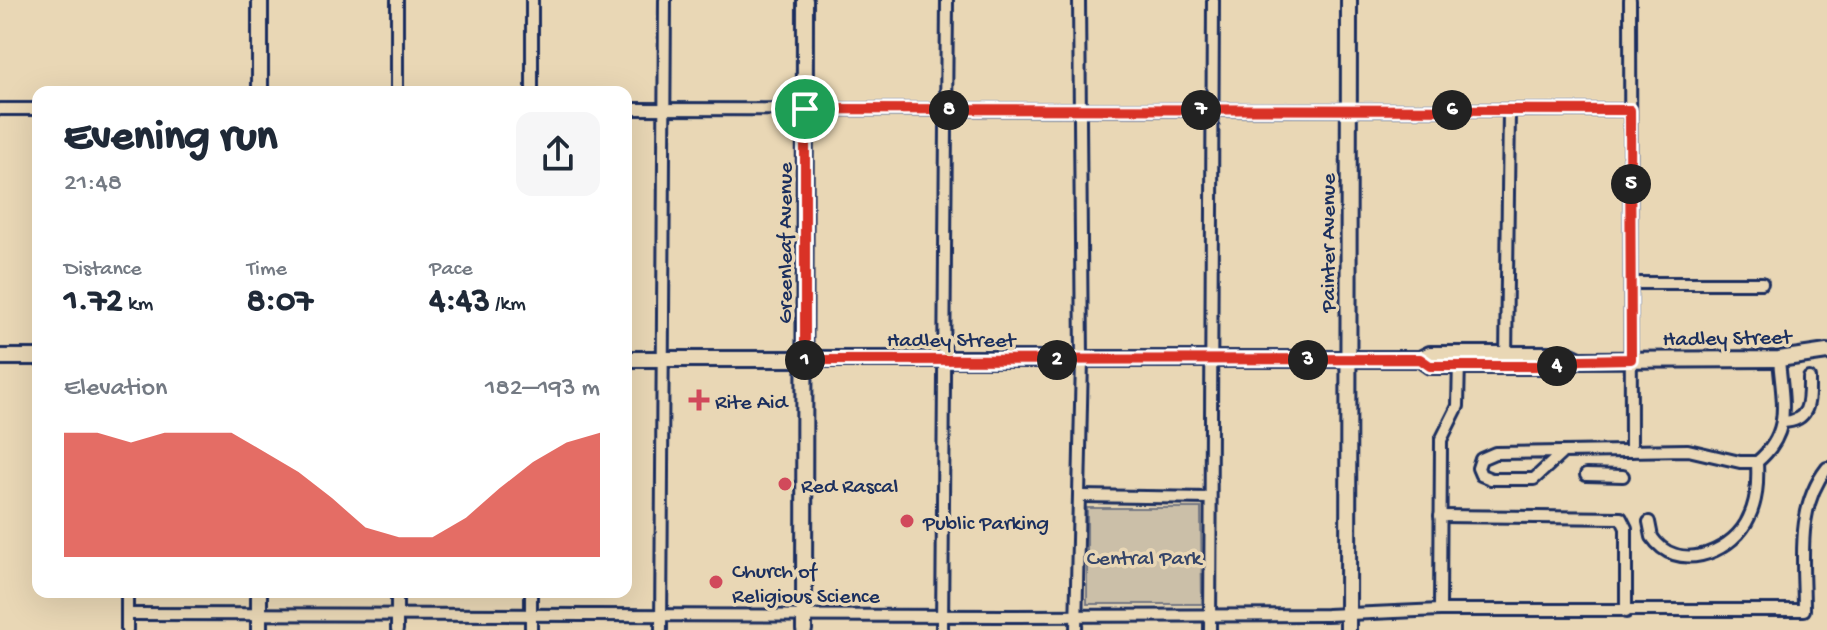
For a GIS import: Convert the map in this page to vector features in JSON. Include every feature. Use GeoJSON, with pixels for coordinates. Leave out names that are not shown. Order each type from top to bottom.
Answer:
{"type":"FeatureCollection","features":[{"type":"Feature","properties":{"kind":"street"},"geometry":{"type":"LineString","coordinates":[[260,0],[260,86]]}},
{"type":"Feature","properties":{"kind":"street"},"geometry":{"type":"LineString","coordinates":[[397,0],[397,86]]}},
{"type":"Feature","properties":{"kind":"street"},"geometry":{"type":"LineString","coordinates":[[532,0],[532,86]]}},
{"type":"Feature","properties":{"kind":"street"},"geometry":{"type":"LineString","coordinates":[[661,630],[665,0]]}},
{"type":"Feature","properties":{"kind":"street","name":"Greenleaf Avenue"},"geometry":{"type":"LineString","coordinates":[[804,623],[805,0]]}},
{"type":"Feature","properties":{"kind":"street"},"geometry":{"type":"LineString","coordinates":[[942,630],[947,360],[947,0]]}},
{"type":"Feature","properties":{"kind":"street"},"geometry":{"type":"LineString","coordinates":[[1076,630],[1082,360],[1079,0]]}},
{"type":"Feature","properties":{"kind":"street"},"geometry":{"type":"LineString","coordinates":[[1210,630],[1213,0]]}},
{"type":"Feature","properties":{"kind":"street","name":"Painter Avenue"},"geometry":{"type":"LineString","coordinates":[[1348,630],[1349,0]]}},
{"type":"Feature","properties":{"kind":"street"},"geometry":{"type":"LineString","coordinates":[[1630,0],[1631,451]]}},
{"type":"Feature","properties":{"kind":"street"},"geometry":{"type":"LineString","coordinates":[[0,109],[32,109]]}},
{"type":"Feature","properties":{"kind":"street"},"geometry":{"type":"LineString","coordinates":[[632,109],[1630,110]]}},
{"type":"Feature","properties":{"kind":"street"},"geometry":{"type":"LineString","coordinates":[[1506,360],[1509,110]]}},
{"type":"Feature","properties":{"kind":"street"},"geometry":{"type":"LineString","coordinates":[[1632,283],[1762,283]]}},
{"type":"Feature","properties":{"kind":"street","name":"Hadley Street"},"geometry":{"type":"LineString","coordinates":[[632,359],[1420,359],[1430,366],[1459,360],[1506,360],[1567,366],[1580,360],[1779,359],[1827,352]]}},
{"type":"Feature","properties":{"kind":"street"},"geometry":{"type":"LineString","coordinates":[[0,357],[32,357]]}},
{"type":"Feature","properties":{"kind":"street"},"geometry":{"type":"LineString","coordinates":[[1649,522],[1652,537],[1667,550],[1693,558],[1707,554],[1745,524],[1757,494],[1757,462],[1778,440],[1783,422],[1779,359]]}},
{"type":"Feature","properties":{"kind":"street"},"geometry":{"type":"LineString","coordinates":[[1440,610],[1441,440],[1458,406],[1459,360]]}},
{"type":"Feature","properties":{"kind":"street"},"geometry":{"type":"LineString","coordinates":[[1783,422],[1801,419],[1807,413],[1809,378]]}},
{"type":"Feature","properties":{"kind":"street"},"geometry":{"type":"LineString","coordinates":[[1561,454],[1534,479],[1491,479],[1481,475],[1478,468],[1481,459],[1495,453],[1688,450],[1740,462],[1757,462]]}},
{"type":"Feature","properties":{"kind":"street"},"geometry":{"type":"LineString","coordinates":[[1605,453],[1607,475]]}},
{"type":"Feature","properties":{"kind":"street"},"geometry":{"type":"LineString","coordinates":[[127,614],[661,615],[804,623],[942,616],[1348,614],[1440,610],[1804,610],[1804,516],[1812,491],[1827,468]]}},
{"type":"Feature","properties":{"kind":"street"},"geometry":{"type":"LineString","coordinates":[[1586,475],[1623,476]]}},
{"type":"Feature","properties":{"kind":"street"},"geometry":{"type":"LineString","coordinates":[[1812,491],[1827,491]]}},
{"type":"Feature","properties":{"kind":"street"},"geometry":{"type":"LineString","coordinates":[[1081,496],[1210,498]]}},
{"type":"Feature","properties":{"kind":"street"},"geometry":{"type":"LineString","coordinates":[[1440,516],[1621,518],[1626,528],[1626,612]]}},
{"type":"Feature","properties":{"kind":"street"},"geometry":{"type":"LineString","coordinates":[[127,598],[127,630]]}},
{"type":"Feature","properties":{"kind":"street"},"geometry":{"type":"LineString","coordinates":[[259,598],[259,630]]}},
{"type":"Feature","properties":{"kind":"street"},"geometry":{"type":"LineString","coordinates":[[397,598],[397,630]]}},
{"type":"Feature","properties":{"kind":"street"},"geometry":{"type":"LineString","coordinates":[[531,598],[531,630]]}},
{"type":"Feature","properties":{"kind":"green space","name":"Central Park"},"geometry":{"type":"Polygon","coordinates":[[[1087,508],[1201,508],[1202,604],[1087,604],[1087,508]]]}},
{"type":"Feature","properties":{"kind":"place","name":"Rite Aid"},"geometry":{"type":"Point","coordinates":[699,400]}},
{"type":"Feature","properties":{"kind":"place","name":"Red Rascal"},"geometry":{"type":"Point","coordinates":[785,484]}},
{"type":"Feature","properties":{"kind":"place","name":"Public Parking"},"geometry":{"type":"Point","coordinates":[907,521]}},
{"type":"Feature","properties":{"kind":"place","name":"Church of Religious Science"},"geometry":{"type":"Point","coordinates":[716,582]}},
{"type":"Feature","properties":{"kind":"route"},"geometry":{"type":"LineString","coordinates":[[805,109],[1630,110],[1631,359],[1580,360],[1567,366],[1430,366],[1420,359],[805,360],[805,109]]}}]}
